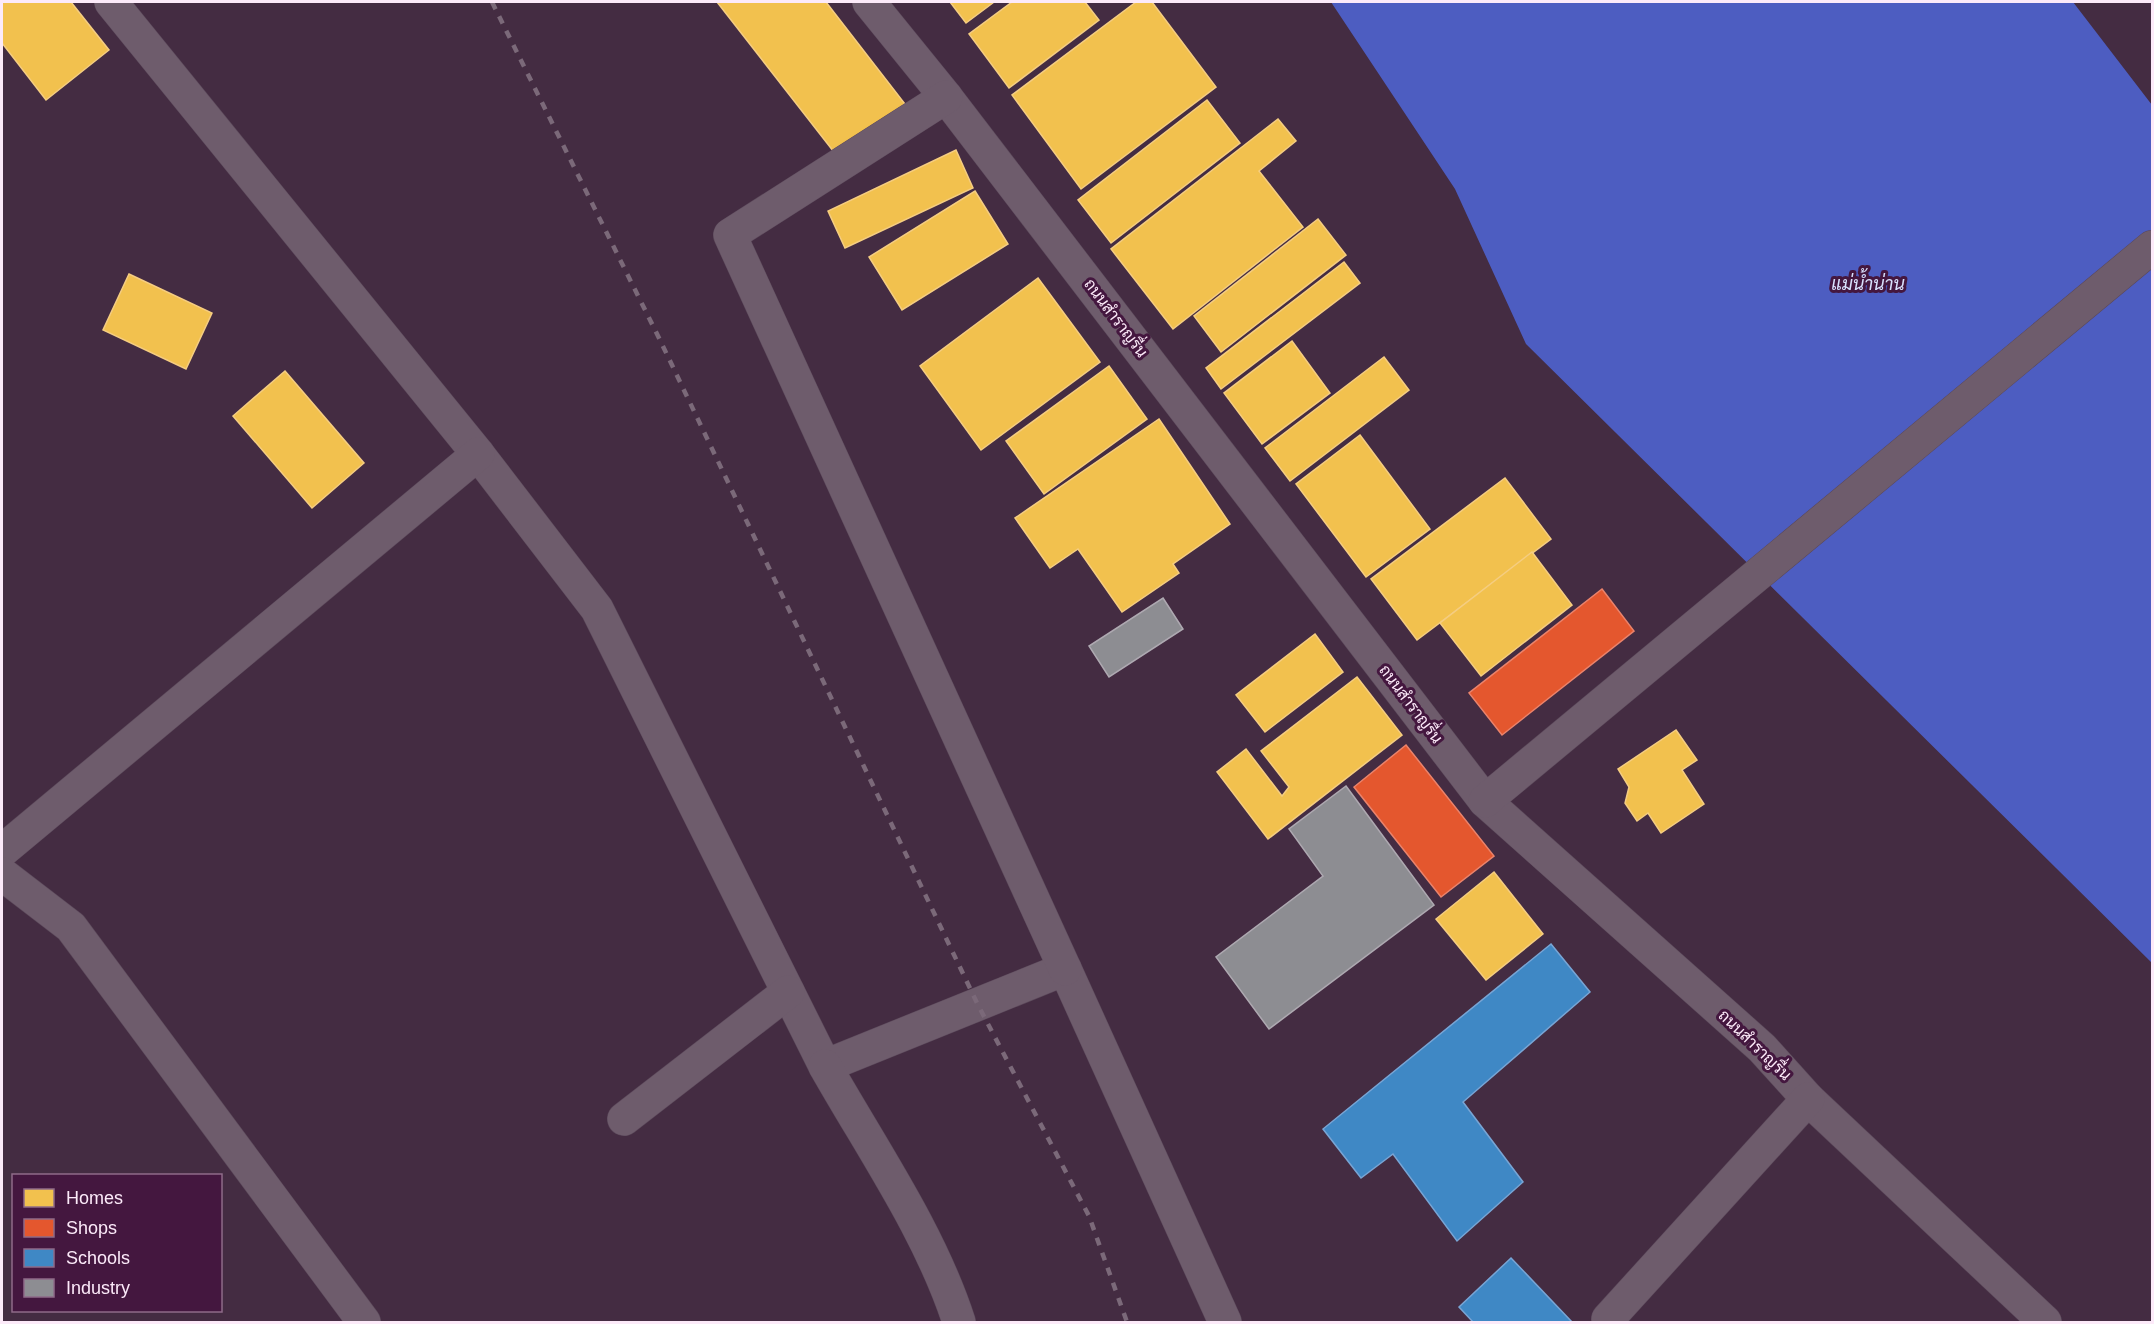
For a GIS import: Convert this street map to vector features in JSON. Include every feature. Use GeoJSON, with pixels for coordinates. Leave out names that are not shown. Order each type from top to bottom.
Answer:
{"type":"FeatureCollection","features":[{"type":"Feature","properties":{"kind":"street"},"geometry":{"type":"LineString","coordinates":[[111,2],[478,454],[597,609],[825,1066],[909,1213],[950,1295],[959,1323]]}},
{"type":"Feature","properties":{"kind":"street","name":"ถนนสำราญรื่น"},"geometry":{"type":"LineString","coordinates":[[877,4],[1485,801],[1762,1048],[1808,1098],[2045,1323]]}},
{"type":"Feature","properties":{"kind":"street"},"geometry":{"type":"LineString","coordinates":[[946,97],[730,235],[1225,1323]]}},
{"type":"Feature","properties":{"kind":"street"},"geometry":{"type":"LineString","coordinates":[[1485,801],[2152,247]]}},
{"type":"Feature","properties":{"kind":"street"},"geometry":{"type":"LineString","coordinates":[[2,851],[478,454]]}},
{"type":"Feature","properties":{"kind":"street"},"geometry":{"type":"LineString","coordinates":[[2,874],[71,927],[351,1302],[364,1323]]}},
{"type":"Feature","properties":{"kind":"street"},"geometry":{"type":"LineString","coordinates":[[825,1066],[1065,969]]}},
{"type":"Feature","properties":{"kind":"street"},"geometry":{"type":"LineString","coordinates":[[624,1119],[788,992]]}},
{"type":"Feature","properties":{"kind":"street"},"geometry":{"type":"LineString","coordinates":[[1608,1319],[1808,1098]]}},
{"type":"Feature","properties":{"kind":"water","name":"แม่น้ำน่าน"},"geometry":{"type":"Polygon","coordinates":[[[1331,2],[2073,2],[2152,105],[2152,963],[1526,344],[1455,189],[1331,2]]]}},
{"type":"Feature","properties":{"kind":"building: Homes"},"geometry":{"type":"Polygon","coordinates":[[[2,2],[71,2],[109,50],[46,100],[2,43],[2,2]]]}},
{"type":"Feature","properties":{"kind":"building: Homes"},"geometry":{"type":"Polygon","coordinates":[[[717,2],[826,2],[905,104],[837,156],[717,2]]]}},
{"type":"Feature","properties":{"kind":"building: Homes"},"geometry":{"type":"Polygon","coordinates":[[[950,2],[994,2],[966,23],[950,2]]]}},
{"type":"Feature","properties":{"kind":"building: Homes"},"geometry":{"type":"Polygon","coordinates":[[[1012,2],[1085,2],[1099,20],[1009,88],[969,34],[1012,2]]]}},
{"type":"Feature","properties":{"kind":"building: Homes"},"geometry":{"type":"Polygon","coordinates":[[[1136,2],[1152,2],[1216,87],[1081,189],[1012,95],[1136,2]]]}},
{"type":"Feature","properties":{"kind":"building: Homes"},"geometry":{"type":"Polygon","coordinates":[[[1207,100],[1240,143],[1111,243],[1078,200],[1207,100]]]}},
{"type":"Feature","properties":{"kind":"building: Homes"},"geometry":{"type":"Polygon","coordinates":[[[1278,119],[1296,141],[1259,171],[1303,227],[1173,329],[1111,249],[1278,119]]]}},
{"type":"Feature","properties":{"kind":"building: Homes"},"geometry":{"type":"Polygon","coordinates":[[[956,150],[973,188],[845,248],[828,211],[956,150]]]}},
{"type":"Feature","properties":{"kind":"building: Homes"},"geometry":{"type":"Polygon","coordinates":[[[975,191],[1008,244],[902,310],[869,257],[975,191]]]}},
{"type":"Feature","properties":{"kind":"building: Homes"},"geometry":{"type":"Polygon","coordinates":[[[1318,219],[1346,255],[1221,352],[1194,316],[1318,219]]]}},
{"type":"Feature","properties":{"kind":"building: Homes"},"geometry":{"type":"Polygon","coordinates":[[[1344,262],[1360,283],[1221,389],[1206,368],[1344,262]]]}},
{"type":"Feature","properties":{"kind":"building: Homes"},"geometry":{"type":"Polygon","coordinates":[[[129,274],[212,313],[186,369],[103,330],[129,274]]]}},
{"type":"Feature","properties":{"kind":"building: Homes"},"geometry":{"type":"Polygon","coordinates":[[[1038,278],[1100,362],[981,450],[920,366],[1038,278]]]}},
{"type":"Feature","properties":{"kind":"building: Homes"},"geometry":{"type":"Polygon","coordinates":[[[1292,341],[1330,393],[1262,444],[1224,393],[1292,341]]]}},
{"type":"Feature","properties":{"kind":"building: Homes"},"geometry":{"type":"Polygon","coordinates":[[[1384,357],[1409,390],[1290,481],[1265,448],[1384,357]]]}},
{"type":"Feature","properties":{"kind":"building: Homes"},"geometry":{"type":"Polygon","coordinates":[[[1109,366],[1147,419],[1044,494],[1006,441],[1109,366]]]}},
{"type":"Feature","properties":{"kind":"building: Homes"},"geometry":{"type":"Polygon","coordinates":[[[285,371],[364,463],[312,508],[233,416],[285,371]]]}},
{"type":"Feature","properties":{"kind":"building: Homes"},"geometry":{"type":"Polygon","coordinates":[[[1159,419],[1230,524],[1173,564],[1179,573],[1122,612],[1078,549],[1050,568],[1015,518],[1159,419]]]}},
{"type":"Feature","properties":{"kind":"building: Homes"},"geometry":{"type":"Polygon","coordinates":[[[1360,435],[1430,529],[1366,577],[1296,484],[1360,435]]]}},
{"type":"Feature","properties":{"kind":"building: Homes"},"geometry":{"type":"Polygon","coordinates":[[[1505,478],[1551,539],[1417,640],[1371,579],[1505,478]]]}},
{"type":"Feature","properties":{"kind":"building: Homes"},"geometry":{"type":"Polygon","coordinates":[[[1532,552],[1572,605],[1481,676],[1440,623],[1532,552]]]}},
{"type":"Feature","properties":{"kind":"building: Homes"},"geometry":{"type":"Polygon","coordinates":[[[1315,634],[1343,672],[1265,732],[1236,695],[1315,634]]]}},
{"type":"Feature","properties":{"kind":"building: Homes"},"geometry":{"type":"Polygon","coordinates":[[[1357,677],[1402,735],[1268,839],[1217,772],[1246,749],[1282,796],[1289,787],[1261,751],[1357,677]]]}},
{"type":"Feature","properties":{"kind":"building: Homes"},"geometry":{"type":"Polygon","coordinates":[[[1676,730],[1697,760],[1682,770],[1704,804],[1661,833],[1648,813],[1637,821],[1625,803],[1629,787],[1618,769],[1676,730]]]}},
{"type":"Feature","properties":{"kind":"building: Homes"},"geometry":{"type":"Polygon","coordinates":[[[1494,872],[1543,934],[1486,980],[1436,919],[1494,872]]]}},
{"type":"Feature","properties":{"kind":"building: Shops"},"geometry":{"type":"Polygon","coordinates":[[[1602,589],[1634,631],[1502,735],[1469,693],[1602,589]]]}},
{"type":"Feature","properties":{"kind":"building: Shops"},"geometry":{"type":"Polygon","coordinates":[[[1406,745],[1494,856],[1441,897],[1354,787],[1406,745]]]}},
{"type":"Feature","properties":{"kind":"building: Schools"},"geometry":{"type":"Polygon","coordinates":[[[1551,944],[1590,992],[1463,1102],[1523,1182],[1457,1241],[1393,1154],[1361,1178],[1323,1129],[1551,944]]]}},
{"type":"Feature","properties":{"kind":"building: Schools"},"geometry":{"type":"Polygon","coordinates":[[[1511,1258],[1572,1322],[1473,1322],[1459,1307],[1511,1258]]]}},
{"type":"Feature","properties":{"kind":"building: Industry"},"geometry":{"type":"Polygon","coordinates":[[[1163,598],[1183,629],[1109,677],[1089,646],[1163,598]]]}},
{"type":"Feature","properties":{"kind":"building: Industry"},"geometry":{"type":"Polygon","coordinates":[[[1346,786],[1434,905],[1269,1029],[1216,957],[1323,876],[1289,829],[1346,786]]]}},
{"type":"Feature","properties":{"kind":"railway"},"geometry":{"type":"LineString","coordinates":[[492,2],[660,340],[978,1005],[1089,1216],[1127,1322]]}}]}
